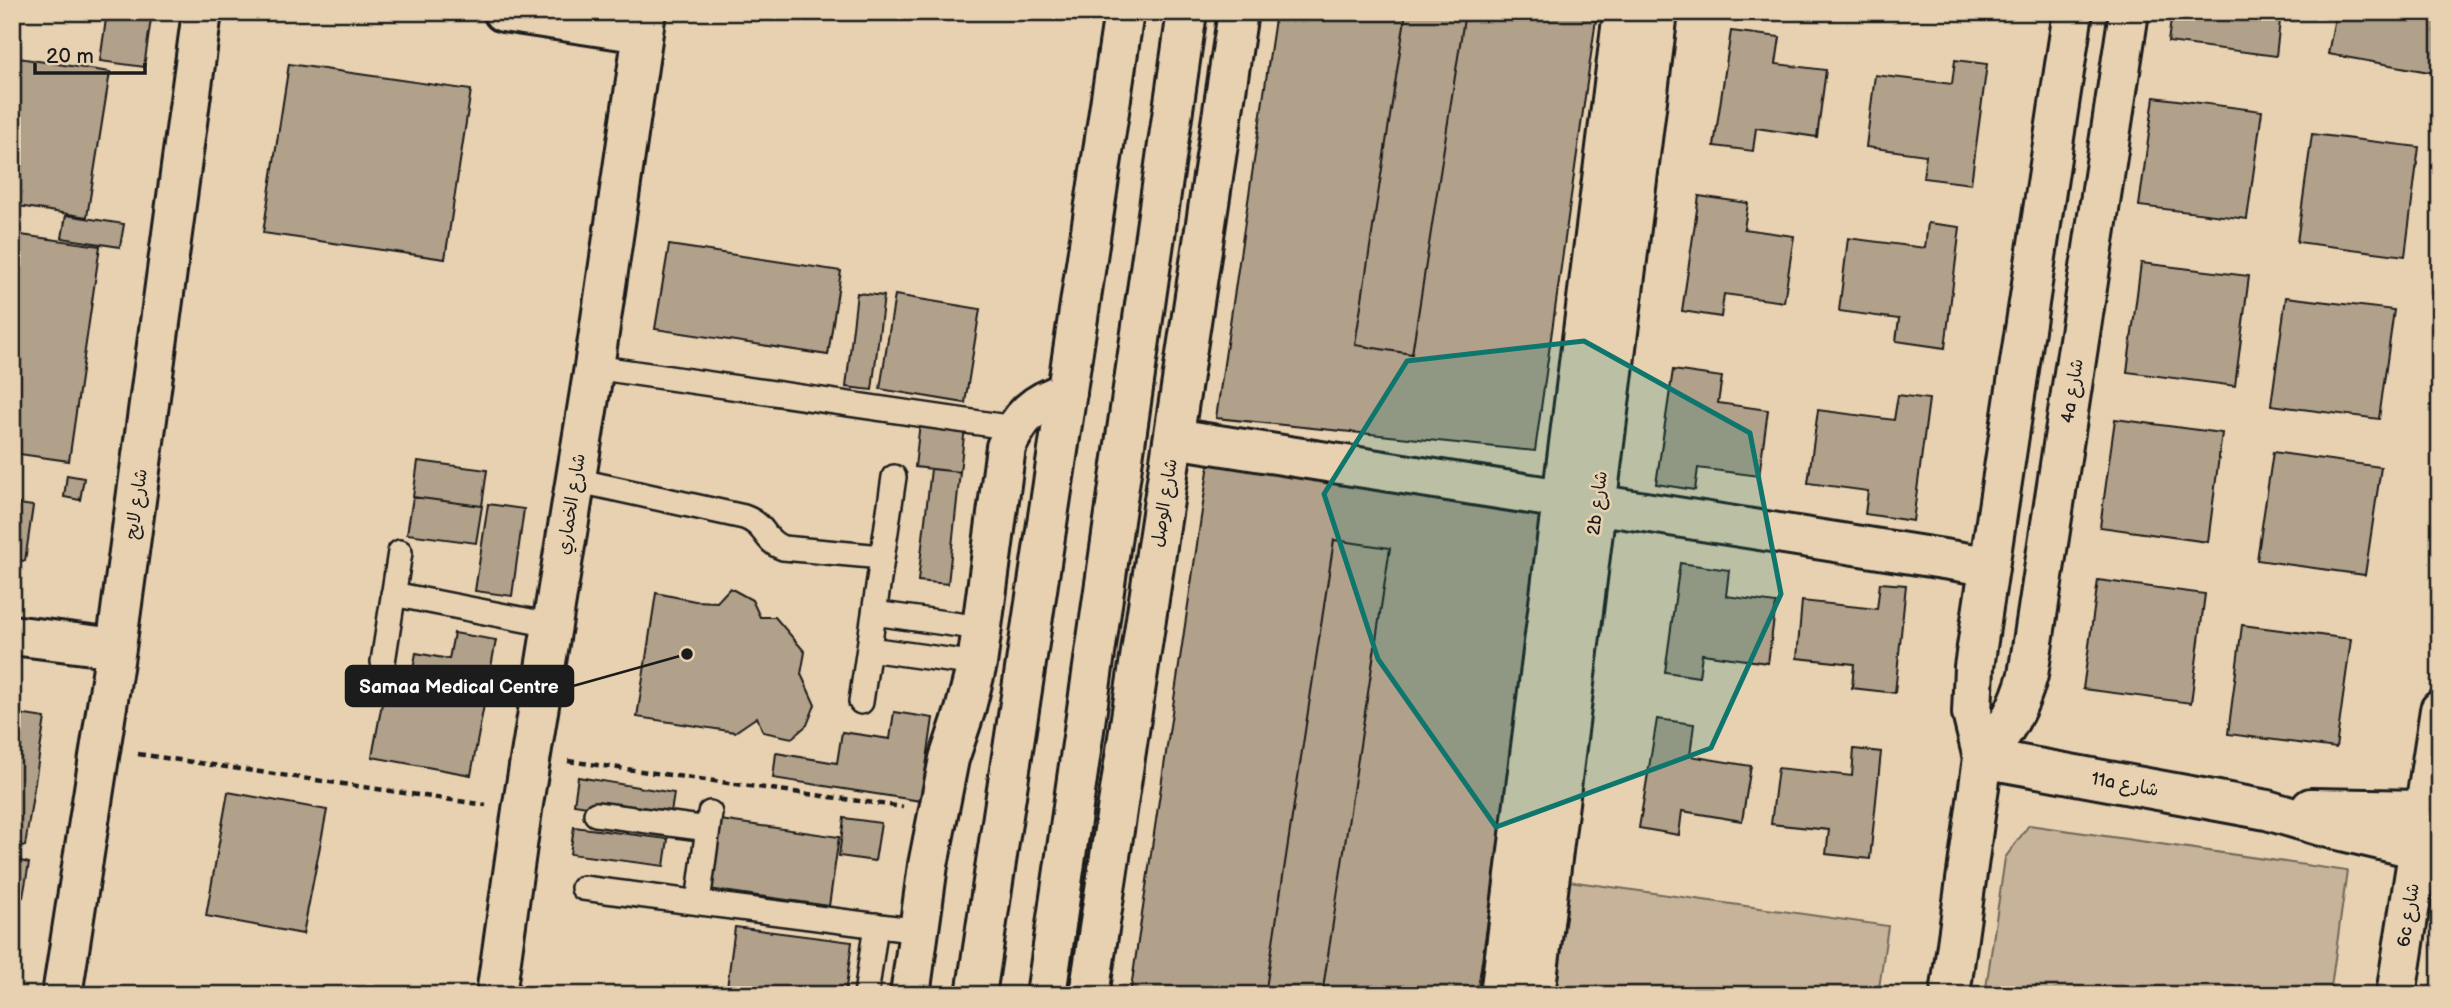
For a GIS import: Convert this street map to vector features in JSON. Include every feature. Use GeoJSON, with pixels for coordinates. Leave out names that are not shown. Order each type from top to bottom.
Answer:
{"type":"FeatureCollection","features":[{"type":"Feature","properties":{"kind":"street","name":"شارع لايح"},"geometry":{"type":"LineString","coordinates":[[62,995],[116,648],[202,12]]}},
{"type":"Feature","properties":{"kind":"street"},"geometry":{"type":"LineString","coordinates":[[503,12],[644,23]]}},
{"type":"Feature","properties":{"kind":"street"},"geometry":{"type":"LineString","coordinates":[[976,995],[1124,12]]}},
{"type":"Feature","properties":{"kind":"street"},"geometry":{"type":"LineString","coordinates":[[1046,995],[1187,12]]}},
{"type":"Feature","properties":{"kind":"street","name":"شارع الوصل"},"geometry":{"type":"LineString","coordinates":[[1090,995],[1238,12]]}},
{"type":"Feature","properties":{"kind":"street","name":"2b شارع"},"geometry":{"type":"LineString","coordinates":[[1535,995],[1623,12]]}},
{"type":"Feature","properties":{"kind":"street","name":"2b شارع"},"geometry":{"type":"LineString","coordinates":[[1500,995],[1658,12]]}},
{"type":"Feature","properties":{"kind":"street","name":"4a شارع"},"geometry":{"type":"LineString","coordinates":[[1950,995],[1983,758],[1972,713],[1972,690],[1988,566],[2073,12]]}},
{"type":"Feature","properties":{"kind":"street","name":"4a شارع"},"geometry":{"type":"LineString","coordinates":[[1983,758],[2011,721],[2022,699],[2028,675],[2129,12]]}},
{"type":"Feature","properties":{"kind":"street","name":"شارع الخماري"},"geometry":{"type":"LineString","coordinates":[[496,995],[530,755],[594,368],[644,23]]}},
{"type":"Feature","properties":{"kind":"street"},"geometry":{"type":"LineString","coordinates":[[910,995],[928,865],[949,759],[965,711],[979,646],[1006,447],[1014,428],[1028,412],[1040,403],[1067,392]]}},
{"type":"Feature","properties":{"kind":"street"},"geometry":{"type":"LineString","coordinates":[[1174,438],[1988,566]]}},
{"type":"Feature","properties":{"kind":"street"},"geometry":{"type":"LineString","coordinates":[[12,635],[116,648]]}},
{"type":"Feature","properties":{"kind":"street","name":"6c شارع"},"geometry":{"type":"LineString","coordinates":[[2396,995],[2440,710]]}},
{"type":"Feature","properties":{"kind":"street","name":"11a شارع"},"geometry":{"type":"LineString","coordinates":[[1983,758],[2267,810],[2418,849]]}},
{"type":"Feature","properties":{"kind":"street","name":"11a شارع"},"geometry":{"type":"LineString","coordinates":[[2267,810],[2424,810]]}},
{"type":"Feature","properties":{"kind":"lane"},"geometry":{"type":"LineString","coordinates":[[594,368],[1014,428]]}},
{"type":"Feature","properties":{"kind":"lane"},"geometry":{"type":"LineString","coordinates":[[860,702],[894,477]]}},
{"type":"Feature","properties":{"kind":"lane"},"geometry":{"type":"LineString","coordinates":[[575,480],[744,517],[761,525],[771,542],[783,548],[882,557]]}},
{"type":"Feature","properties":{"kind":"lane"},"geometry":{"type":"LineString","coordinates":[[383,662],[400,552]]}},
{"type":"Feature","properties":{"kind":"lane"},"geometry":{"type":"LineString","coordinates":[[393,594],[551,625]]}},
{"type":"Feature","properties":{"kind":"lane"},"geometry":{"type":"LineString","coordinates":[[874,613],[979,646]]}},
{"type":"Feature","properties":{"kind":"lane"},"geometry":{"type":"LineString","coordinates":[[869,649],[979,646]]}},
{"type":"Feature","properties":{"kind":"lane"},"geometry":{"type":"LineString","coordinates":[[596,814],[709,821],[698,902]]}},
{"type":"Feature","properties":{"kind":"lane"},"geometry":{"type":"LineString","coordinates":[[583,888],[919,931]]}},
{"type":"Feature","properties":{"kind":"lane"},"geometry":{"type":"LineString","coordinates":[[866,995],[876,925]]}},
{"type":"Feature","properties":{"kind":"path"},"geometry":{"type":"LineString","coordinates":[[100,749],[522,810]]}},
{"type":"Feature","properties":{"kind":"path"},"geometry":{"type":"LineString","coordinates":[[530,755],[939,812]]}},
{"type":"Feature","properties":{"kind":"highlighted area"},"geometry":{"type":"Polygon","coordinates":[[[1584,341],[1750,433],[1781,594],[1711,748],[1496,827],[1378,659],[1324,494],[1407,361],[1584,341]]]}},
{"type":"Feature","properties":{"kind":"shaded area"},"geometry":{"type":"Polygon","coordinates":[[[2029,825],[2347,871],[2330,995],[1985,995],[2005,858],[2029,825]]]}},
{"type":"Feature","properties":{"kind":"shaded area"},"geometry":{"type":"Polygon","coordinates":[[[1562,880],[1888,926],[1878,995],[1545,995],[1562,880]]]}},
{"type":"Feature","properties":{"kind":"building"},"geometry":{"type":"Polygon","coordinates":[[[107,12],[152,12],[144,67],[100,61],[107,12]]]}},
{"type":"Feature","properties":{"kind":"building"},"geometry":{"type":"Polygon","coordinates":[[[1276,12],[1406,12],[1355,345],[1412,354],[1465,12],[1597,12],[1535,451],[1216,418],[1276,12]]]}},
{"type":"Feature","properties":{"kind":"building"},"geometry":{"type":"Polygon","coordinates":[[[1406,12],[1465,12],[1412,354],[1355,345],[1406,12]]]}},
{"type":"Feature","properties":{"kind":"building"},"geometry":{"type":"Polygon","coordinates":[[[2172,12],[2281,12],[2276,56],[2168,42],[2172,12]]]}},
{"type":"Feature","properties":{"kind":"building"},"geometry":{"type":"Polygon","coordinates":[[[2336,12],[2440,12],[2440,48],[2435,73],[2328,54],[2336,12]]]}},
{"type":"Feature","properties":{"kind":"building"},"geometry":{"type":"Polygon","coordinates":[[[1731,31],[1780,37],[1776,64],[1826,70],[1817,137],[1756,128],[1753,151],[1714,146],[1731,31]]]}},
{"type":"Feature","properties":{"kind":"building"},"geometry":{"type":"Polygon","coordinates":[[[12,57],[110,72],[87,217],[12,205],[12,57]]]}},
{"type":"Feature","properties":{"kind":"building"},"geometry":{"type":"Polygon","coordinates":[[[1955,60],[1987,64],[1971,184],[1923,178],[1926,155],[1866,147],[1875,75],[1952,84],[1955,60]]]}},
{"type":"Feature","properties":{"kind":"building"},"geometry":{"type":"Polygon","coordinates":[[[289,64],[471,90],[445,259],[263,233],[289,64]]]}},
{"type":"Feature","properties":{"kind":"building"},"geometry":{"type":"Polygon","coordinates":[[[2154,97],[2262,111],[2247,219],[2139,206],[2154,97]]]}},
{"type":"Feature","properties":{"kind":"building"},"geometry":{"type":"Polygon","coordinates":[[[2312,134],[2419,147],[2405,256],[2297,242],[2312,134]]]}},
{"type":"Feature","properties":{"kind":"building"},"geometry":{"type":"Polygon","coordinates":[[[1699,196],[1748,203],[1744,229],[1794,236],[1784,302],[1724,294],[1721,317],[1682,311],[1699,196]]]}},
{"type":"Feature","properties":{"kind":"building"},"geometry":{"type":"Polygon","coordinates":[[[66,215],[124,224],[120,247],[62,238],[66,215]]]}},
{"type":"Feature","properties":{"kind":"building"},"geometry":{"type":"Polygon","coordinates":[[[1928,223],[1960,227],[1945,348],[1896,341],[1899,319],[1839,311],[1848,238],[1925,248],[1928,223]]]}},
{"type":"Feature","properties":{"kind":"building"},"geometry":{"type":"Polygon","coordinates":[[[14,234],[100,246],[69,461],[12,453],[14,234]]]}},
{"type":"Feature","properties":{"kind":"building"},"geometry":{"type":"Polygon","coordinates":[[[669,245],[841,271],[828,355],[655,329],[669,245]]]}},
{"type":"Feature","properties":{"kind":"building"},"geometry":{"type":"Polygon","coordinates":[[[2141,263],[2249,276],[2235,386],[2127,372],[2141,263]]]}},
{"type":"Feature","properties":{"kind":"building"},"geometry":{"type":"Polygon","coordinates":[[[857,293],[884,296],[872,390],[846,387],[857,293]]]}},
{"type":"Feature","properties":{"kind":"building"},"geometry":{"type":"Polygon","coordinates":[[[895,295],[980,309],[965,403],[880,389],[895,295]]]}},
{"type":"Feature","properties":{"kind":"building"},"geometry":{"type":"Polygon","coordinates":[[[2286,297],[2394,310],[2379,419],[2271,405],[2286,297]]]}},
{"type":"Feature","properties":{"kind":"building"},"geometry":{"type":"Polygon","coordinates":[[[1673,370],[1722,377],[1718,403],[1768,410],[1759,476],[1698,468],[1695,490],[1656,484],[1673,370]]]}},
{"type":"Feature","properties":{"kind":"building"},"geometry":{"type":"Polygon","coordinates":[[[1898,395],[1929,399],[1913,521],[1865,514],[1868,491],[1808,483],[1818,410],[1894,420],[1898,395]]]}},
{"type":"Feature","properties":{"kind":"building"},"geometry":{"type":"Polygon","coordinates":[[[2115,419],[2222,433],[2208,542],[2100,527],[2115,419]]]}},
{"type":"Feature","properties":{"kind":"building"},"geometry":{"type":"Polygon","coordinates":[[[920,422],[965,427],[960,472],[915,467],[920,422]]]}},
{"type":"Feature","properties":{"kind":"building"},"geometry":{"type":"Polygon","coordinates":[[[2273,452],[2381,467],[2365,575],[2257,560],[2273,452]]]}},
{"type":"Feature","properties":{"kind":"building"},"geometry":{"type":"Polygon","coordinates":[[[1210,457],[1549,505],[1477,995],[1322,995],[1390,548],[1334,540],[1265,995],[1130,995],[1210,457]]]}},
{"type":"Feature","properties":{"kind":"building"},"geometry":{"type":"Polygon","coordinates":[[[418,461],[487,470],[482,506],[413,497],[418,461]]]}},
{"type":"Feature","properties":{"kind":"building"},"geometry":{"type":"Polygon","coordinates":[[[931,469],[960,472],[948,584],[918,581],[931,469]]]}},
{"type":"Feature","properties":{"kind":"building"},"geometry":{"type":"Polygon","coordinates":[[[67,475],[84,478],[80,500],[64,497],[67,475]]]}},
{"type":"Feature","properties":{"kind":"building"},"geometry":{"type":"Polygon","coordinates":[[[413,497],[482,506],[476,543],[407,534],[413,497]]]}},
{"type":"Feature","properties":{"kind":"building"},"geometry":{"type":"Polygon","coordinates":[[[12,503],[33,506],[25,561],[12,559],[12,503]]]}},
{"type":"Feature","properties":{"kind":"building"},"geometry":{"type":"Polygon","coordinates":[[[488,504],[524,509],[512,596],[475,591],[488,504]]]}},
{"type":"Feature","properties":{"kind":"building"},"geometry":{"type":"Polygon","coordinates":[[[1334,540],[1390,548],[1322,995],[1265,995],[1334,540]]]}},
{"type":"Feature","properties":{"kind":"building"},"geometry":{"type":"Polygon","coordinates":[[[1680,563],[1729,570],[1726,596],[1776,603],[1768,663],[1702,654],[1699,677],[1665,672],[1680,563]]]}},
{"type":"Feature","properties":{"kind":"building"},"geometry":{"type":"Polygon","coordinates":[[[2098,580],[2205,594],[2191,703],[2083,689],[2098,580]]]}},
{"type":"Feature","properties":{"kind":"building"},"geometry":{"type":"Polygon","coordinates":[[[1880,583],[1906,585],[1895,693],[1852,688],[1854,664],[1797,658],[1802,601],[1877,609],[1880,583]]]}},
{"type":"Feature","properties":{"kind":"building"},"geometry":{"type":"Polygon","coordinates":[[[730,588],[752,600],[760,617],[775,617],[805,652],[801,674],[815,705],[807,725],[792,738],[763,732],[757,717],[735,732],[637,717],[656,593],[695,601],[717,602],[730,588]]]}},
{"type":"Feature","properties":{"kind":"building"},"geometry":{"type":"Polygon","coordinates":[[[2242,625],[2351,639],[2336,748],[2228,734],[2242,625]]]}},
{"type":"Feature","properties":{"kind":"building"},"geometry":{"type":"Polygon","coordinates":[[[454,633],[496,640],[471,775],[372,757],[384,693],[408,697],[416,653],[449,659],[454,633]]]}},
{"type":"Feature","properties":{"kind":"building"},"geometry":{"type":"Polygon","coordinates":[[[894,712],[933,718],[921,801],[773,778],[776,753],[837,763],[842,732],[890,739],[894,712]]]}},
{"type":"Feature","properties":{"kind":"building"},"geometry":{"type":"Polygon","coordinates":[[[12,713],[45,718],[25,846],[12,844],[12,713]]]}},
{"type":"Feature","properties":{"kind":"building"},"geometry":{"type":"Polygon","coordinates":[[[1657,719],[1694,724],[1690,756],[1751,766],[1742,821],[1682,811],[1679,835],[1639,828],[1657,719]]]}},
{"type":"Feature","properties":{"kind":"building"},"geometry":{"type":"Polygon","coordinates":[[[1854,749],[1881,752],[1870,859],[1826,854],[1829,830],[1771,824],[1778,768],[1852,776],[1854,749]]]}},
{"type":"Feature","properties":{"kind":"building"},"geometry":{"type":"Polygon","coordinates":[[[578,777],[674,793],[670,819],[574,804],[578,777]]]}},
{"type":"Feature","properties":{"kind":"building"},"geometry":{"type":"Polygon","coordinates":[[[228,792],[327,810],[303,934],[206,916],[228,792]]]}},
{"type":"Feature","properties":{"kind":"building"},"geometry":{"type":"Polygon","coordinates":[[[844,818],[881,823],[875,861],[839,856],[844,818]]]}},
{"type":"Feature","properties":{"kind":"building"},"geometry":{"type":"Polygon","coordinates":[[[720,820],[839,837],[829,906],[709,889],[720,820]]]}},
{"type":"Feature","properties":{"kind":"building"},"geometry":{"type":"Polygon","coordinates":[[[574,827],[668,839],[664,866],[570,854],[574,827]]]}},
{"type":"Feature","properties":{"kind":"building"},"geometry":{"type":"Polygon","coordinates":[[[12,859],[29,863],[23,897],[12,895],[12,859]]]}},
{"type":"Feature","properties":{"kind":"building"},"geometry":{"type":"Polygon","coordinates":[[[735,927],[852,942],[845,995],[726,995],[735,927]]]}},
{"type":"Feature","properties":{"kind":"place","name":"Samaa Medical Centre"},"geometry":{"type":"Point","coordinates":[687,654]}}]}
